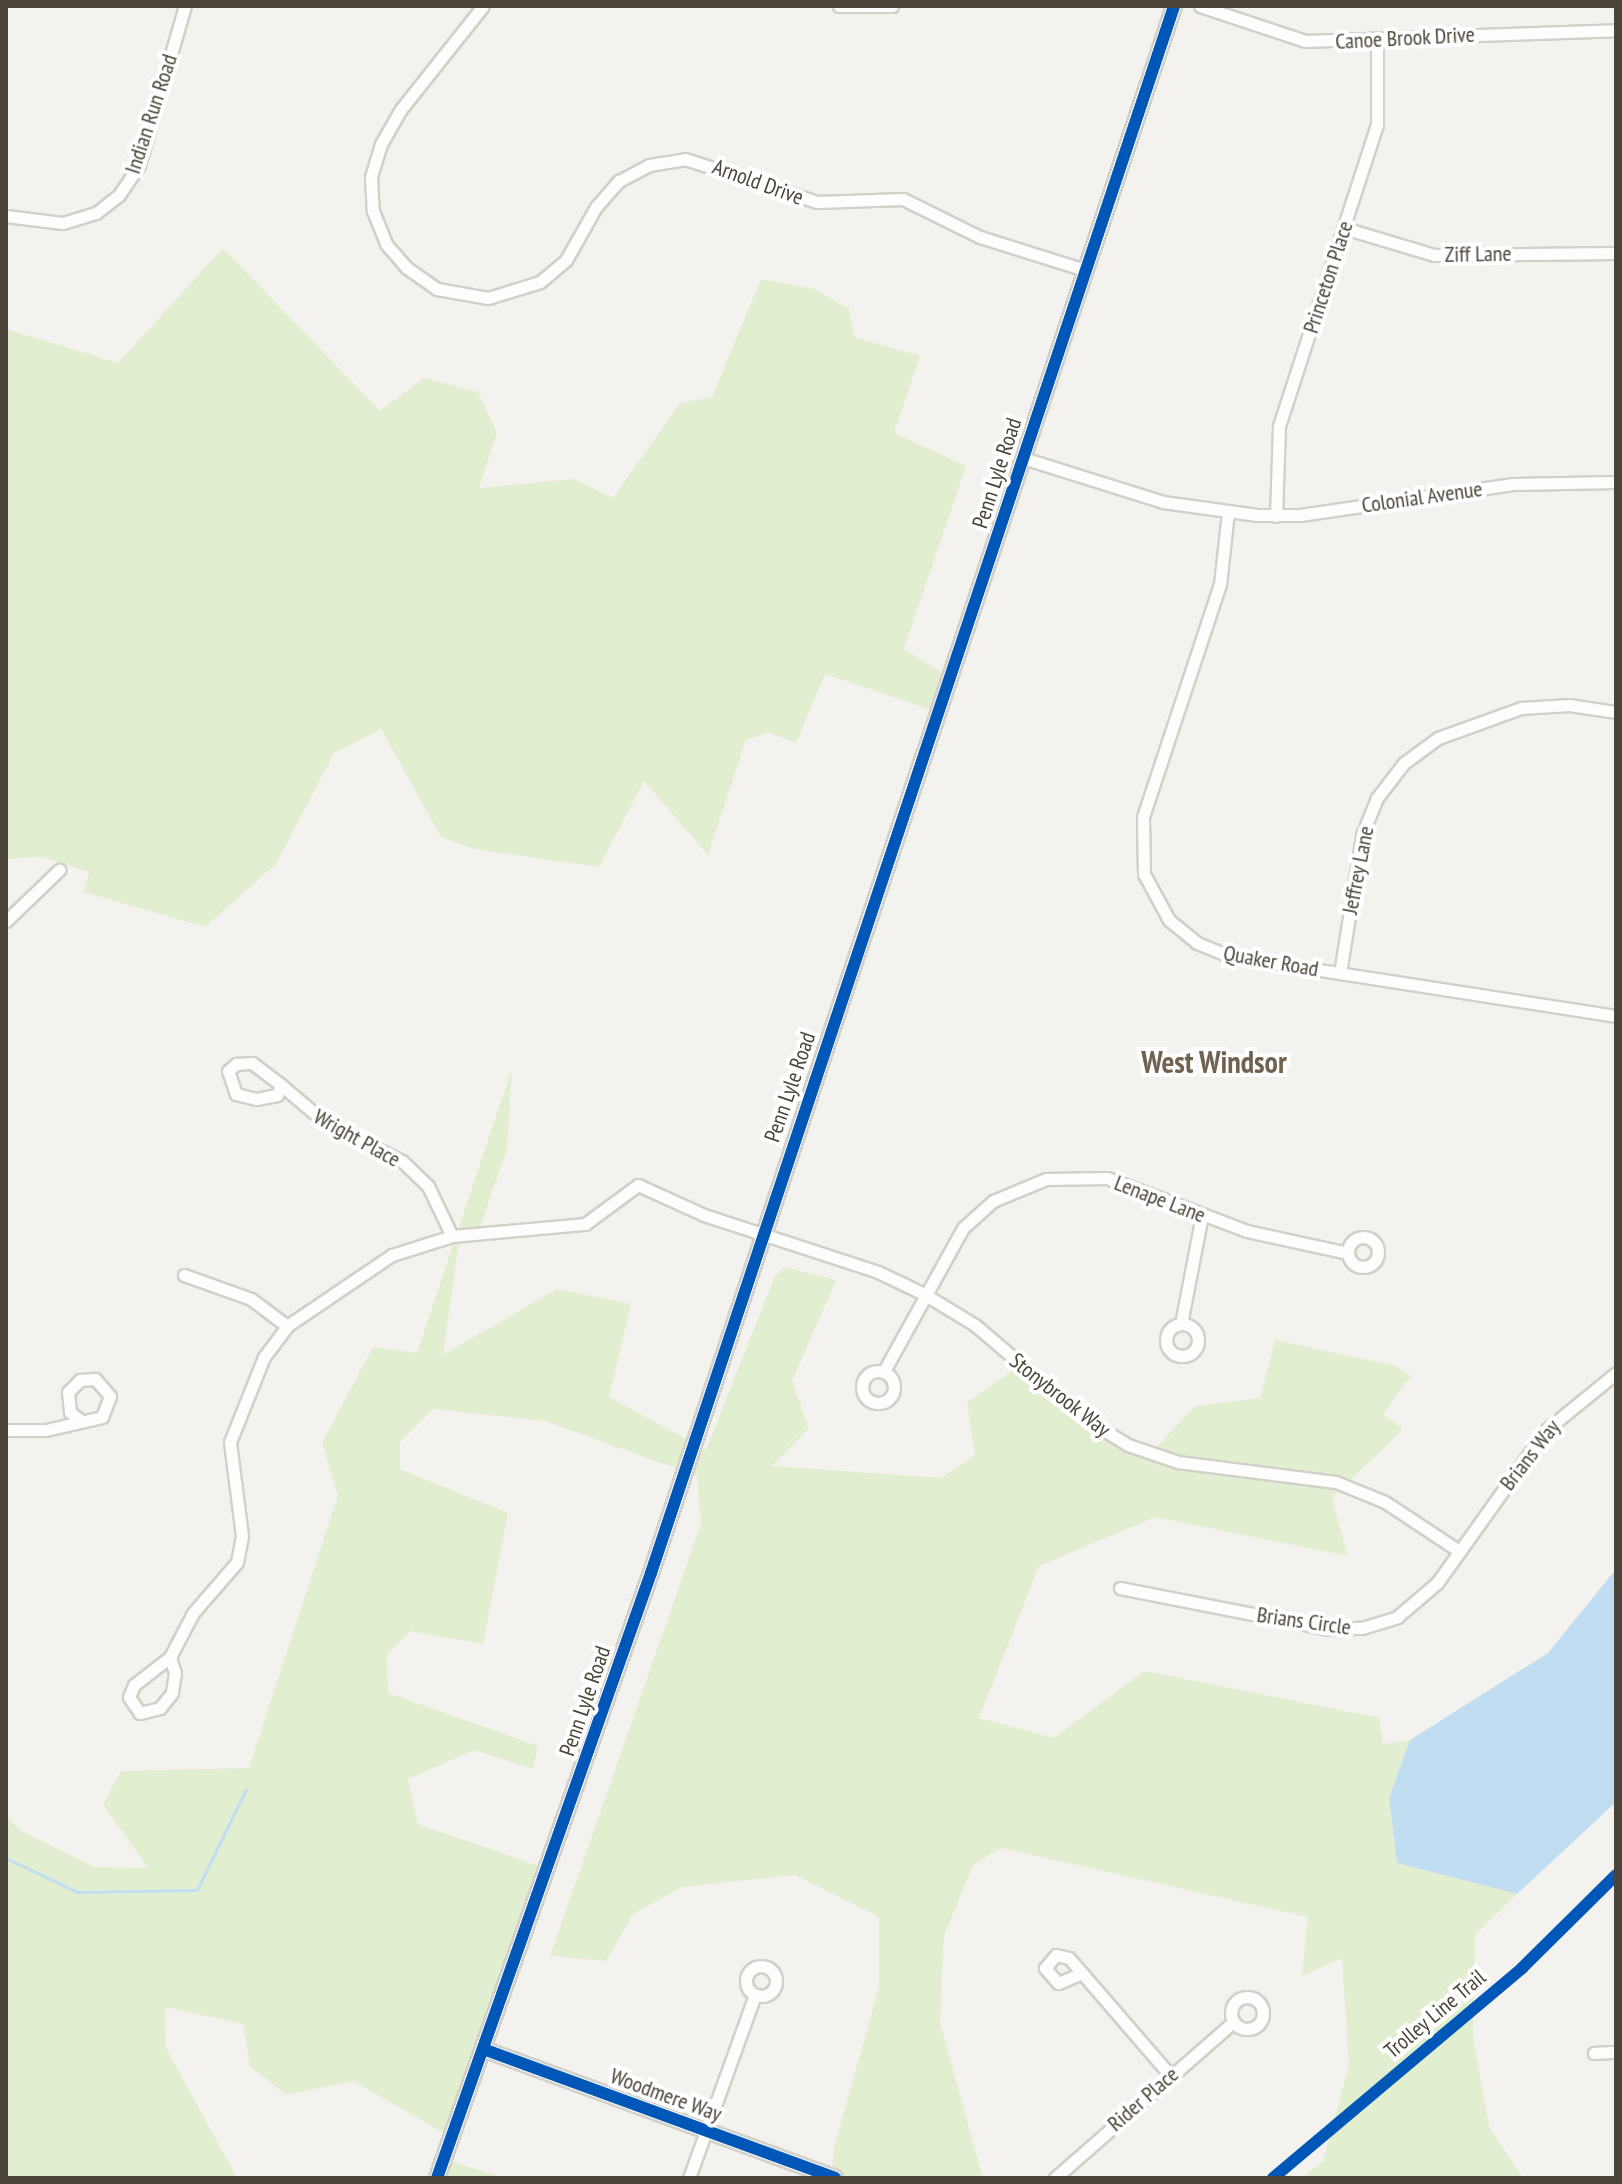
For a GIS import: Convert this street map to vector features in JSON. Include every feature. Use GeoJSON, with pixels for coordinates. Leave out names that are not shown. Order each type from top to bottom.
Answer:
{"type":"FeatureCollection","features":[{"type":"Feature","properties":{"kind":"street","name":"Indian Run Road"},"geometry":{"type":"LineString","coordinates":[[6,216],[63,223],[96,213],[119,195],[139,165],[185,6]]}},
{"type":"Feature","properties":{"kind":"street","name":"Arnold Drive"},"geometry":{"type":"LineString","coordinates":[[483,6],[401,109],[381,144],[371,177],[373,211],[386,244],[407,268],[437,289],[488,298],[540,282],[566,260],[596,207],[619,181],[649,165],[685,159],[817,202],[903,199],[980,237],[1085,270]]}},
{"type":"Feature","properties":{"kind":"street"},"geometry":{"type":"LineString","coordinates":[[839,6],[892,6]]}},
{"type":"Feature","properties":{"kind":"street","name":"Penn Lyle Road"},"geometry":{"type":"LineString","coordinates":[[437,2178],[651,1573],[1174,6]]}},
{"type":"Feature","properties":{"kind":"street","name":"Canoe Brook Drive"},"geometry":{"type":"LineString","coordinates":[[1200,6],[1296,39],[1616,30]]}},
{"type":"Feature","properties":{"kind":"street","name":"Princeton Place"},"geometry":{"type":"LineString","coordinates":[[1276,516],[1279,426],[1377,125],[1377,39]]}},
{"type":"Feature","properties":{"kind":"street","name":"Ziff Lane"},"geometry":{"type":"LineString","coordinates":[[1344,228],[1434,255],[1616,253]]}},
{"type":"Feature","properties":{"kind":"street"},"geometry":{"type":"LineString","coordinates":[[1023,458],[1127,493],[1228,512]]}},
{"type":"Feature","properties":{"kind":"street","name":"Colonial Avenue"},"geometry":{"type":"LineString","coordinates":[[1228,512],[1276,516],[1513,484],[1616,482]]}},
{"type":"Feature","properties":{"kind":"street","name":"Quaker Road"},"geometry":{"type":"LineString","coordinates":[[1228,512],[1217,595],[1143,817],[1144,874],[1169,920],[1197,943],[1229,956],[1616,1016]]}},
{"type":"Feature","properties":{"kind":"street","name":"Jeffrey Lane"},"geometry":{"type":"LineString","coordinates":[[1340,973],[1362,835],[1377,798],[1404,763],[1438,738],[1521,708],[1569,705],[1616,712]]}},
{"type":"Feature","properties":{"kind":"street"},"geometry":{"type":"LineString","coordinates":[[6,921],[59,870]]}},
{"type":"Feature","properties":{"kind":"street","name":"Wright Place"},"geometry":{"type":"LineString","coordinates":[[281,1085],[272,1098],[242,1097],[232,1089],[228,1071],[236,1064],[252,1063],[281,1085],[326,1123],[402,1161],[428,1186],[452,1236]]}},
{"type":"Feature","properties":{"kind":"street","name":"Lenape Lane"},"geometry":{"type":"LineString","coordinates":[[884,1371],[963,1228],[993,1201],[1028,1184],[1065,1176],[1107,1178],[1202,1215],[1348,1253]]}},
{"type":"Feature","properties":{"kind":"street","name":"Stonybrook Way"},"geometry":{"type":"LineString","coordinates":[[452,1236],[585,1224],[638,1185],[924,1294],[975,1325],[1084,1418],[1128,1445],[1178,1462],[1336,1482],[1385,1502],[1459,1551]]}},
{"type":"Feature","properties":{"kind":"street"},"geometry":{"type":"LineString","coordinates":[[1181,1324],[1202,1215]]}},
{"type":"Feature","properties":{"kind":"street"},"geometry":{"type":"LineString","coordinates":[[170,1657],[175,1673],[172,1693],[149,1713],[134,1709],[130,1691],[170,1657],[193,1613],[237,1562],[242,1536],[230,1442],[264,1357],[287,1326],[366,1268],[452,1236]]}},
{"type":"Feature","properties":{"kind":"street"},"geometry":{"type":"LineString","coordinates":[[184,1275],[251,1299],[287,1326]]}},
{"type":"Feature","properties":{"kind":"street","name":"Brians Way"},"geometry":{"type":"LineString","coordinates":[[1459,1551],[1546,1430],[1616,1373]]}},
{"type":"Feature","properties":{"kind":"street"},"geometry":{"type":"LineString","coordinates":[[6,1430],[46,1430],[81,1421]]}},
{"type":"Feature","properties":{"kind":"street","name":"Brians Circle"},"geometry":{"type":"LineString","coordinates":[[1120,1588],[1329,1629],[1362,1628],[1412,1607],[1459,1551]]}},
{"type":"Feature","properties":{"kind":"street"},"geometry":{"type":"LineString","coordinates":[[1082,1973],[1170,2075]]}},
{"type":"Feature","properties":{"kind":"street"},"geometry":{"type":"LineString","coordinates":[[689,2178],[755,1995]]}},
{"type":"Feature","properties":{"kind":"street","name":"Rider Place"},"geometry":{"type":"LineString","coordinates":[[1055,2178],[1233,2022]]}},
{"type":"Feature","properties":{"kind":"street","name":"Woodmere Way"},"geometry":{"type":"LineString","coordinates":[[483,2049],[835,2178]]}},
{"type":"Feature","properties":{"kind":"street"},"geometry":{"type":"LineString","coordinates":[[1594,2053],[1616,2052]]}},
{"type":"Feature","properties":{"kind":"green space"},"geometry":{"type":"Polygon","coordinates":[[[223,248],[380,411],[424,378],[478,392],[497,433],[479,488],[574,479],[613,498],[680,403],[712,397],[761,279],[814,289],[849,309],[854,337],[920,356],[894,433],[966,466],[904,649],[949,677],[938,712],[825,674],[796,743],[769,732],[746,740],[708,855],[644,781],[599,867],[474,849],[441,837],[381,729],[334,753],[276,864],[205,927],[84,892],[89,872],[42,857],[6,859],[6,329],[118,363],[223,248]]]}},
{"type":"Feature","properties":{"kind":"green space"},"geometry":{"type":"Polygon","coordinates":[[[512,1068],[507,1149],[478,1233],[460,1235],[443,1355],[557,1289],[631,1304],[609,1397],[706,1450],[775,1276],[784,1267],[836,1280],[792,1381],[809,1428],[772,1466],[941,1478],[975,1455],[967,1402],[1022,1364],[1087,1421],[1148,1456],[1195,1406],[1260,1398],[1275,1340],[1396,1366],[1411,1376],[1383,1414],[1403,1429],[1332,1498],[1348,1556],[1155,1517],[1039,1566],[979,1718],[1054,1738],[1144,1671],[1379,1718],[1383,1744],[1410,1740],[1389,1798],[1397,1863],[1517,1894],[1475,1935],[1473,2036],[1489,2127],[1523,2178],[1302,2178],[1323,2161],[1349,2065],[1342,1958],[1302,1976],[1308,1917],[1001,1848],[973,1865],[944,1936],[940,2023],[983,2178],[832,2178],[834,2148],[879,1987],[879,1917],[795,1875],[682,1887],[633,1914],[606,1961],[550,1956],[701,1524],[697,1476],[545,1421],[433,1409],[400,1442],[400,1469],[508,1513],[483,1644],[410,1631],[387,1655],[388,1693],[538,1746],[533,1769],[474,1750],[408,1779],[418,1824],[539,1866],[456,2140],[353,2081],[286,2095],[250,2066],[243,2024],[165,2007],[166,2048],[237,2178],[6,2178],[6,1814],[19,1830],[94,1867],[148,1868],[103,1804],[121,1771],[249,1768],[338,1495],[322,1443],[373,1347],[417,1353],[512,1068]]]}},
{"type":"Feature","properties":{"kind":"green space"},"geometry":{"type":"Polygon","coordinates":[[[448,2161],[505,2178],[442,2178],[448,2161]]]}},
{"type":"Feature","properties":{"kind":"water"},"geometry":{"type":"Polygon","coordinates":[[[1616,1569],[1616,1802],[1517,1894],[1397,1863],[1389,1798],[1410,1740],[1548,1653],[1616,1569]]]}},
{"type":"Feature","properties":{"kind":"waterway"},"geometry":{"type":"LineString","coordinates":[[6,1858],[77,1892],[197,1890],[246,1789]]}},
{"type":"Feature","properties":{"kind":"cycle path"},"geometry":{"type":"LineString","coordinates":[[437,2178],[651,1573],[1174,6]]}},
{"type":"Feature","properties":{"kind":"cycle path","name":"Trolley Line Trail"},"geometry":{"type":"LineString","coordinates":[[1273,2178],[1522,1968],[1616,1875]]}},
{"type":"Feature","properties":{"kind":"cycle path"},"geometry":{"type":"LineString","coordinates":[[483,2049],[835,2178]]}},
{"type":"Feature","properties":{"kind":"district","name":"West Windsor"},"geometry":{"type":"Point","coordinates":[1214,1062]}}]}
